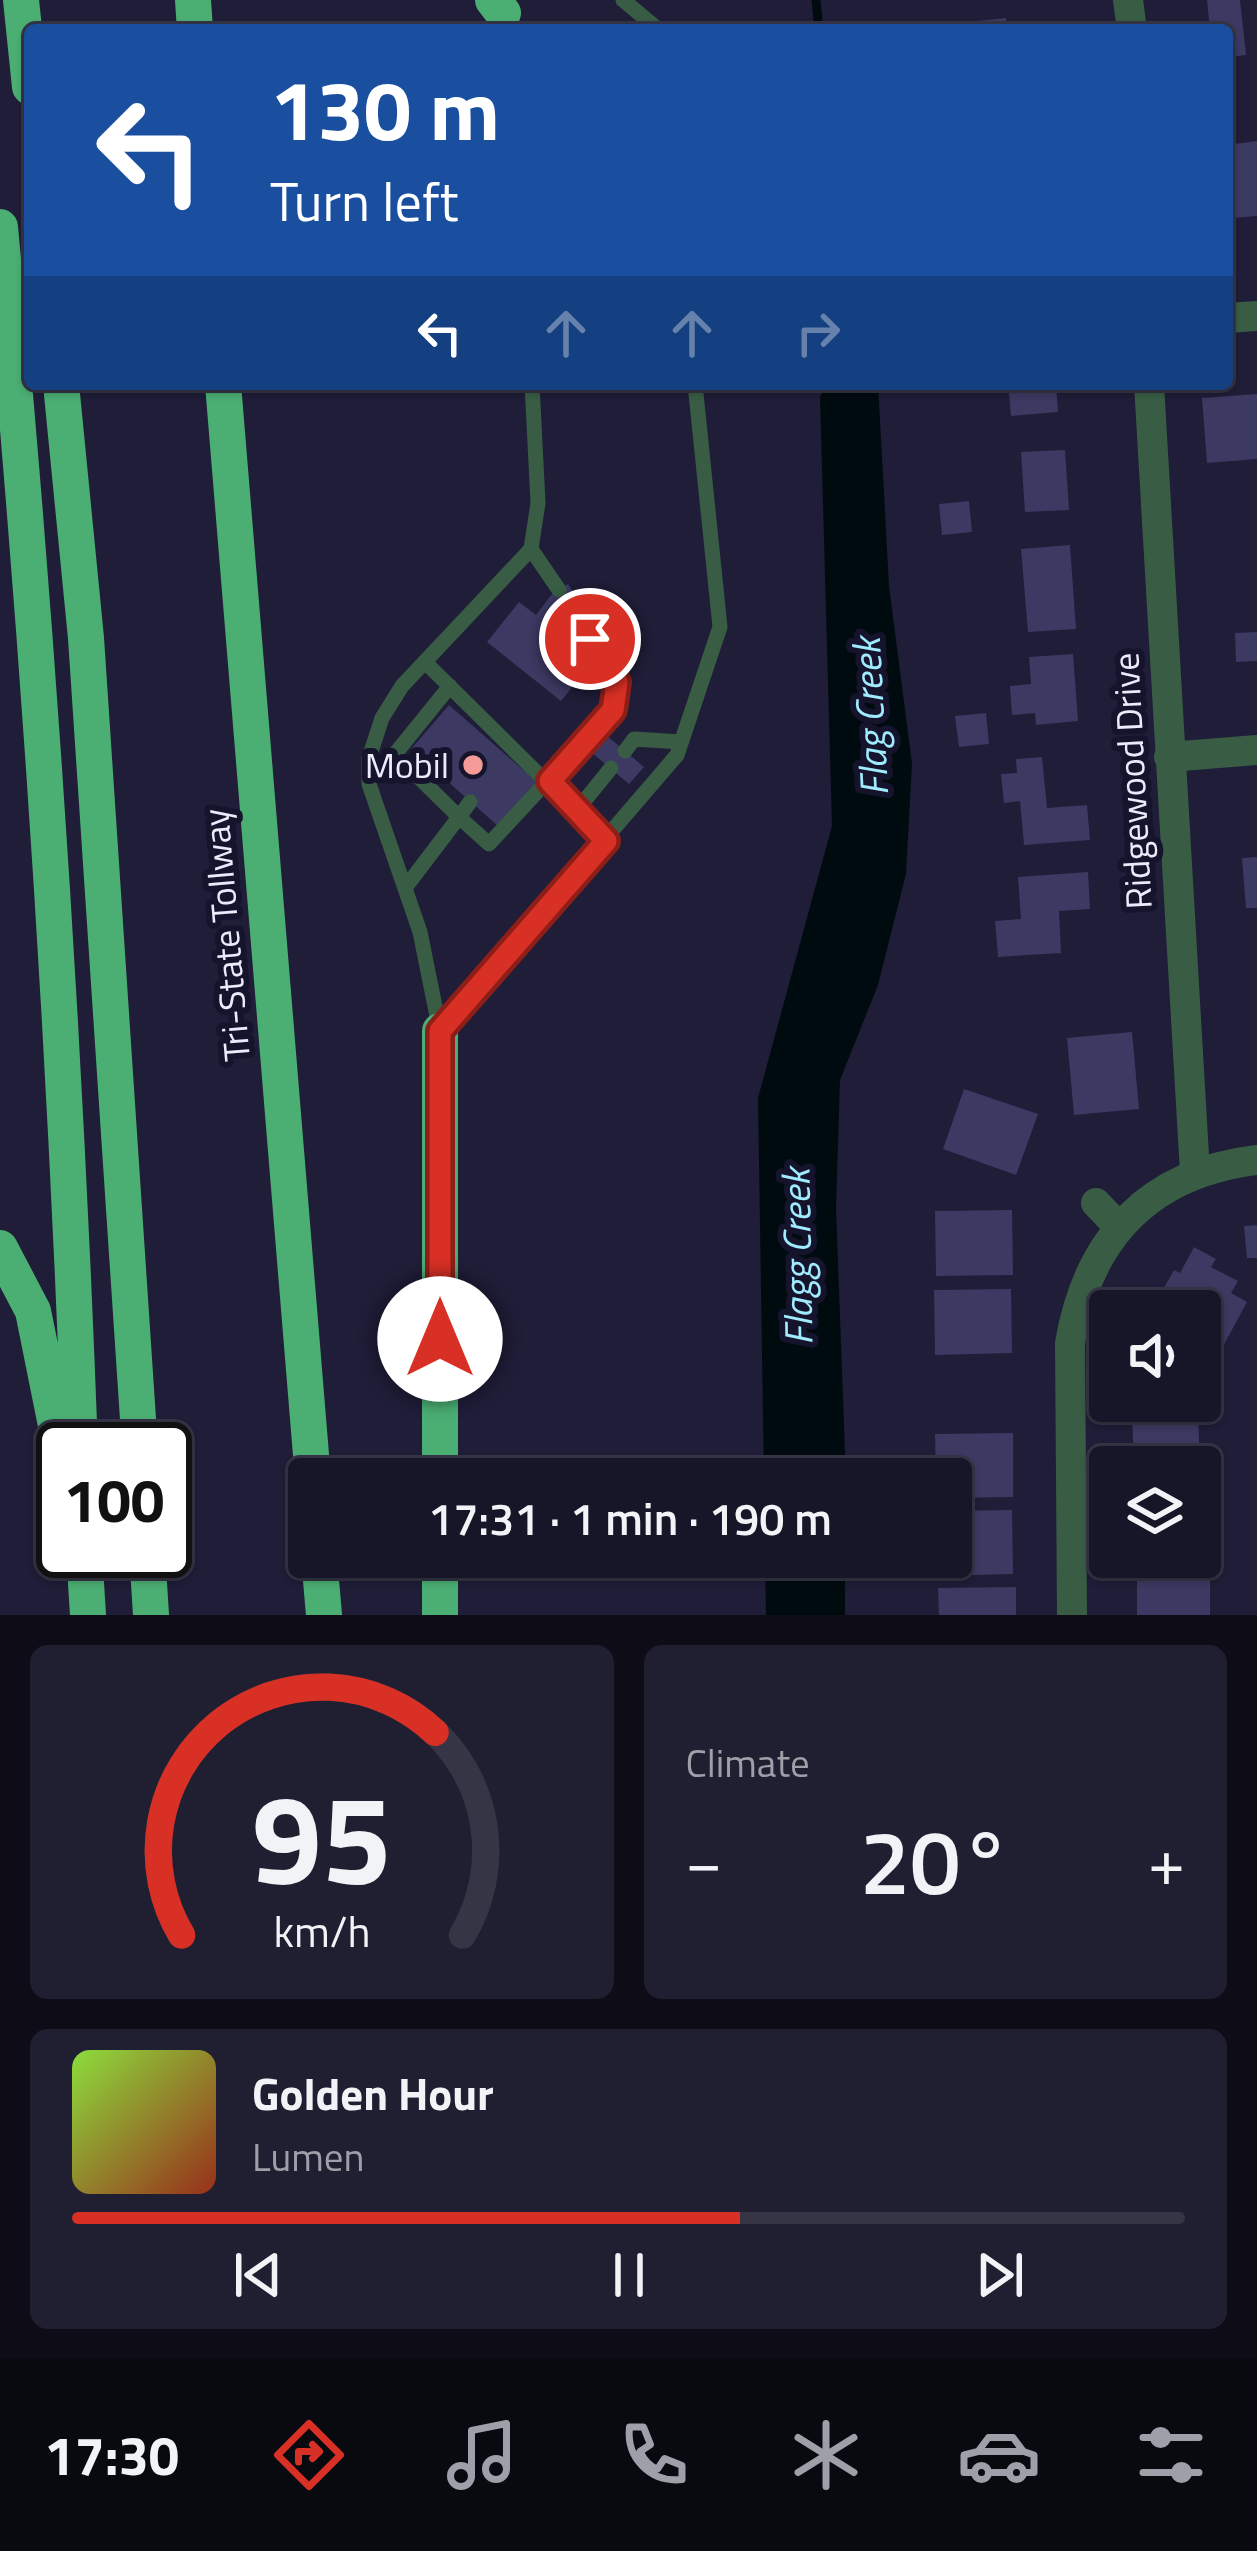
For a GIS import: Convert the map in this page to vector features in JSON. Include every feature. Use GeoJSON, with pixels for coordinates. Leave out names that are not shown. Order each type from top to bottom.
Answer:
{"type":"FeatureCollection","features":[{"type":"Feature","properties":{"kind":"highway"},"geometry":{"type":"LineString","coordinates":[[0,226],[41,752],[79,1422]]}},
{"type":"Feature","properties":{"kind":"highway"},"geometry":{"type":"LineString","coordinates":[[62,390],[88,662],[138,1422]]}},
{"type":"Feature","properties":{"kind":"highway","name":"Tri-State Tollway"},"geometry":{"type":"LineString","coordinates":[[223,390],[311,1458]]}},
{"type":"Feature","properties":{"kind":"highway"},"geometry":{"type":"LineString","coordinates":[[440,1031],[440,1458]]}},
{"type":"Feature","properties":{"kind":"highway"},"geometry":{"type":"LineString","coordinates":[[0,1248],[33,1311],[55,1422]]}},
{"type":"Feature","properties":{"kind":"highway"},"geometry":{"type":"LineString","coordinates":[[85,1578],[88,1615]]}},
{"type":"Feature","properties":{"kind":"highway"},"geometry":{"type":"LineString","coordinates":[[149,1578],[151,1615]]}},
{"type":"Feature","properties":{"kind":"highway"},"geometry":{"type":"LineString","coordinates":[[321,1578],[324,1615]]}},
{"type":"Feature","properties":{"kind":"highway"},"geometry":{"type":"LineString","coordinates":[[440,1578],[440,1615]]}},
{"type":"Feature","properties":{"kind":"street","name":"Ridgewood Drive"},"geometry":{"type":"LineString","coordinates":[[1149,390],[1196,1173]]}},
{"type":"Feature","properties":{"kind":"street"},"geometry":{"type":"LineString","coordinates":[[1168,757],[1257,750]]}},
{"type":"Feature","properties":{"kind":"street"},"geometry":{"type":"LineString","coordinates":[[1072,1615],[1070,1343],[1077,1304],[1094,1261],[1118,1226],[1146,1201],[1196,1173],[1257,1160]]}},
{"type":"Feature","properties":{"kind":"street"},"geometry":{"type":"LineString","coordinates":[[1096,1204],[1118,1226]]}},
{"type":"Feature","properties":{"kind":"lane"},"geometry":{"type":"LineString","coordinates":[[623,0],[651,24]]}},
{"type":"Feature","properties":{"kind":"lane"},"geometry":{"type":"LineString","coordinates":[[440,1031],[420,932],[369,784],[369,758],[389,705],[531,548],[538,503],[532,390]]}},
{"type":"Feature","properties":{"kind":"lane"},"geometry":{"type":"LineString","coordinates":[[440,1031],[676,755],[720,627],[696,390]]}},
{"type":"Feature","properties":{"kind":"lane"},"geometry":{"type":"LineString","coordinates":[[531,548],[559,590]]}},
{"type":"Feature","properties":{"kind":"lane"},"geometry":{"type":"LineString","coordinates":[[450,686],[395,754],[432,779],[458,817],[489,844],[613,710],[617,682],[590,639]]}},
{"type":"Feature","properties":{"kind":"lane"},"geometry":{"type":"LineString","coordinates":[[424,662],[480,724],[550,781],[606,841]]}},
{"type":"Feature","properties":{"kind":"lane"},"geometry":{"type":"LineString","coordinates":[[625,751],[634,739],[681,742]]}},
{"type":"Feature","properties":{"kind":"lane"},"geometry":{"type":"LineString","coordinates":[[577,810],[611,768]]}},
{"type":"Feature","properties":{"kind":"lane"},"geometry":{"type":"LineString","coordinates":[[405,888],[470,802]]}},
{"type":"Feature","properties":{"kind":"water","name":"Flagg Creek"},"geometry":{"type":"Polygon","coordinates":[[[823,390],[878,390],[889,586],[912,764],[906,874],[878,985],[840,1080],[836,1208],[845,1458],[764,1458],[758,1098],[832,826],[820,397],[823,390]]]}},
{"type":"Feature","properties":{"kind":"water"},"geometry":{"type":"Polygon","coordinates":[[[765,1578],[845,1578],[845,1615],[766,1615],[765,1578]]]}},
{"type":"Feature","properties":{"kind":"building"},"geometry":{"type":"Polygon","coordinates":[[[1207,0],[1240,0],[1246,55],[1233,56],[1233,24],[1209,24],[1207,0]]]}},
{"type":"Feature","properties":{"kind":"building"},"geometry":{"type":"Polygon","coordinates":[[[1006,18],[1006,24],[959,24],[1006,18]]]}},
{"type":"Feature","properties":{"kind":"building"},"geometry":{"type":"Polygon","coordinates":[[[1257,141],[1257,216],[1233,218],[1233,144],[1257,141]]]}},
{"type":"Feature","properties":{"kind":"building"},"geometry":{"type":"Polygon","coordinates":[[[1009,390],[1056,390],[1058,412],[1011,416],[1009,390]]]}},
{"type":"Feature","properties":{"kind":"building"},"geometry":{"type":"Polygon","coordinates":[[[1257,394],[1257,459],[1207,463],[1202,398],[1257,394]]]}},
{"type":"Feature","properties":{"kind":"building"},"geometry":{"type":"Polygon","coordinates":[[[1065,450],[1069,510],[1025,512],[1021,452],[1065,450]]]}},
{"type":"Feature","properties":{"kind":"building"},"geometry":{"type":"Polygon","coordinates":[[[969,501],[972,532],[942,535],[939,504],[969,501]]]}},
{"type":"Feature","properties":{"kind":"building"},"geometry":{"type":"Polygon","coordinates":[[[1070,545],[1076,629],[1028,632],[1021,549],[1070,545]]]}},
{"type":"Feature","properties":{"kind":"building"},"geometry":{"type":"Polygon","coordinates":[[[568,584],[600,633],[583,644],[587,650],[578,664],[586,670],[561,701],[487,642],[519,602],[536,615],[552,594],[568,584]]]}},
{"type":"Feature","properties":{"kind":"building"},"geometry":{"type":"Polygon","coordinates":[[[1257,632],[1257,661],[1236,662],[1235,633],[1257,632]]]}},
{"type":"Feature","properties":{"kind":"building"},"geometry":{"type":"Polygon","coordinates":[[[1073,654],[1078,721],[1036,725],[1035,713],[1012,715],[1010,686],[1031,684],[1029,657],[1073,654]]]}},
{"type":"Feature","properties":{"kind":"building","name":"Mobil"},"geometry":{"type":"Polygon","coordinates":[[[449,705],[537,782],[498,826],[411,749],[449,705]]]}},
{"type":"Feature","properties":{"kind":"building"},"geometry":{"type":"Polygon","coordinates":[[[986,713],[989,744],[959,747],[955,716],[986,713]]]}},
{"type":"Feature","properties":{"kind":"building"},"geometry":{"type":"Polygon","coordinates":[[[606,735],[644,767],[629,784],[591,752],[606,735]]]}},
{"type":"Feature","properties":{"kind":"building"},"geometry":{"type":"Polygon","coordinates":[[[1042,757],[1047,808],[1087,805],[1090,840],[1024,845],[1020,801],[1004,803],[1001,774],[1017,773],[1016,759],[1042,757]]]}},
{"type":"Feature","properties":{"kind":"building"},"geometry":{"type":"Polygon","coordinates":[[[1257,857],[1257,908],[1246,908],[1242,858],[1257,857]]]}},
{"type":"Feature","properties":{"kind":"building"},"geometry":{"type":"Polygon","coordinates":[[[1088,872],[1090,909],[1059,911],[1061,953],[998,957],[995,921],[1021,919],[1018,877],[1088,872]]]}},
{"type":"Feature","properties":{"kind":"building"},"geometry":{"type":"Polygon","coordinates":[[[1132,1032],[1139,1109],[1074,1115],[1067,1038],[1132,1032]]]}},
{"type":"Feature","properties":{"kind":"building"},"geometry":{"type":"Polygon","coordinates":[[[964,1089],[1038,1114],[1016,1175],[943,1149],[964,1089]]]}},
{"type":"Feature","properties":{"kind":"building"},"geometry":{"type":"Polygon","coordinates":[[[1012,1210],[1013,1275],[936,1276],[935,1211],[1012,1210]]]}},
{"type":"Feature","properties":{"kind":"building"},"geometry":{"type":"Polygon","coordinates":[[[1257,1225],[1257,1258],[1247,1258],[1244,1226],[1257,1225]]]}},
{"type":"Feature","properties":{"kind":"building"},"geometry":{"type":"Polygon","coordinates":[[[1194,1247],[1216,1259],[1211,1267],[1238,1281],[1231,1293],[1247,1302],[1221,1350],[1221,1290],[1163,1290],[1174,1270],[1180,1273],[1194,1247]]]}},
{"type":"Feature","properties":{"kind":"building"},"geometry":{"type":"Polygon","coordinates":[[[1011,1289],[1012,1353],[935,1355],[934,1290],[1011,1289]]]}},
{"type":"Feature","properties":{"kind":"building"},"geometry":{"type":"Polygon","coordinates":[[[1132,1422],[1198,1422],[1199,1446],[1133,1446],[1132,1422]]]}},
{"type":"Feature","properties":{"kind":"building"},"geometry":{"type":"Polygon","coordinates":[[[1013,1433],[1013,1497],[972,1498],[972,1458],[936,1458],[935,1434],[1013,1433]]]}},
{"type":"Feature","properties":{"kind":"building"},"geometry":{"type":"Polygon","coordinates":[[[1012,1510],[1013,1574],[972,1575],[972,1511],[1012,1510]]]}},
{"type":"Feature","properties":{"kind":"building"},"geometry":{"type":"Polygon","coordinates":[[[1137,1578],[1210,1578],[1210,1615],[1137,1615],[1137,1578]]]}},
{"type":"Feature","properties":{"kind":"building"},"geometry":{"type":"Polygon","coordinates":[[[1016,1587],[1016,1615],[939,1615],[938,1588],[1016,1587]]]}},
{"type":"Feature","properties":{"kind":"waterway","name":"Flag Creek"},"geometry":{"type":"LineString","coordinates":[[816,0],[818,24]]}},
{"type":"Feature","properties":{"kind":"place","name":"Mobil"},"geometry":{"type":"Point","coordinates":[473,765]}},
{"type":"Feature","properties":{"kind":"route"},"geometry":{"type":"LineString","coordinates":[[440,1339],[440,1031],[606,841],[550,781],[613,710],[617,682],[590,639]]}}]}
